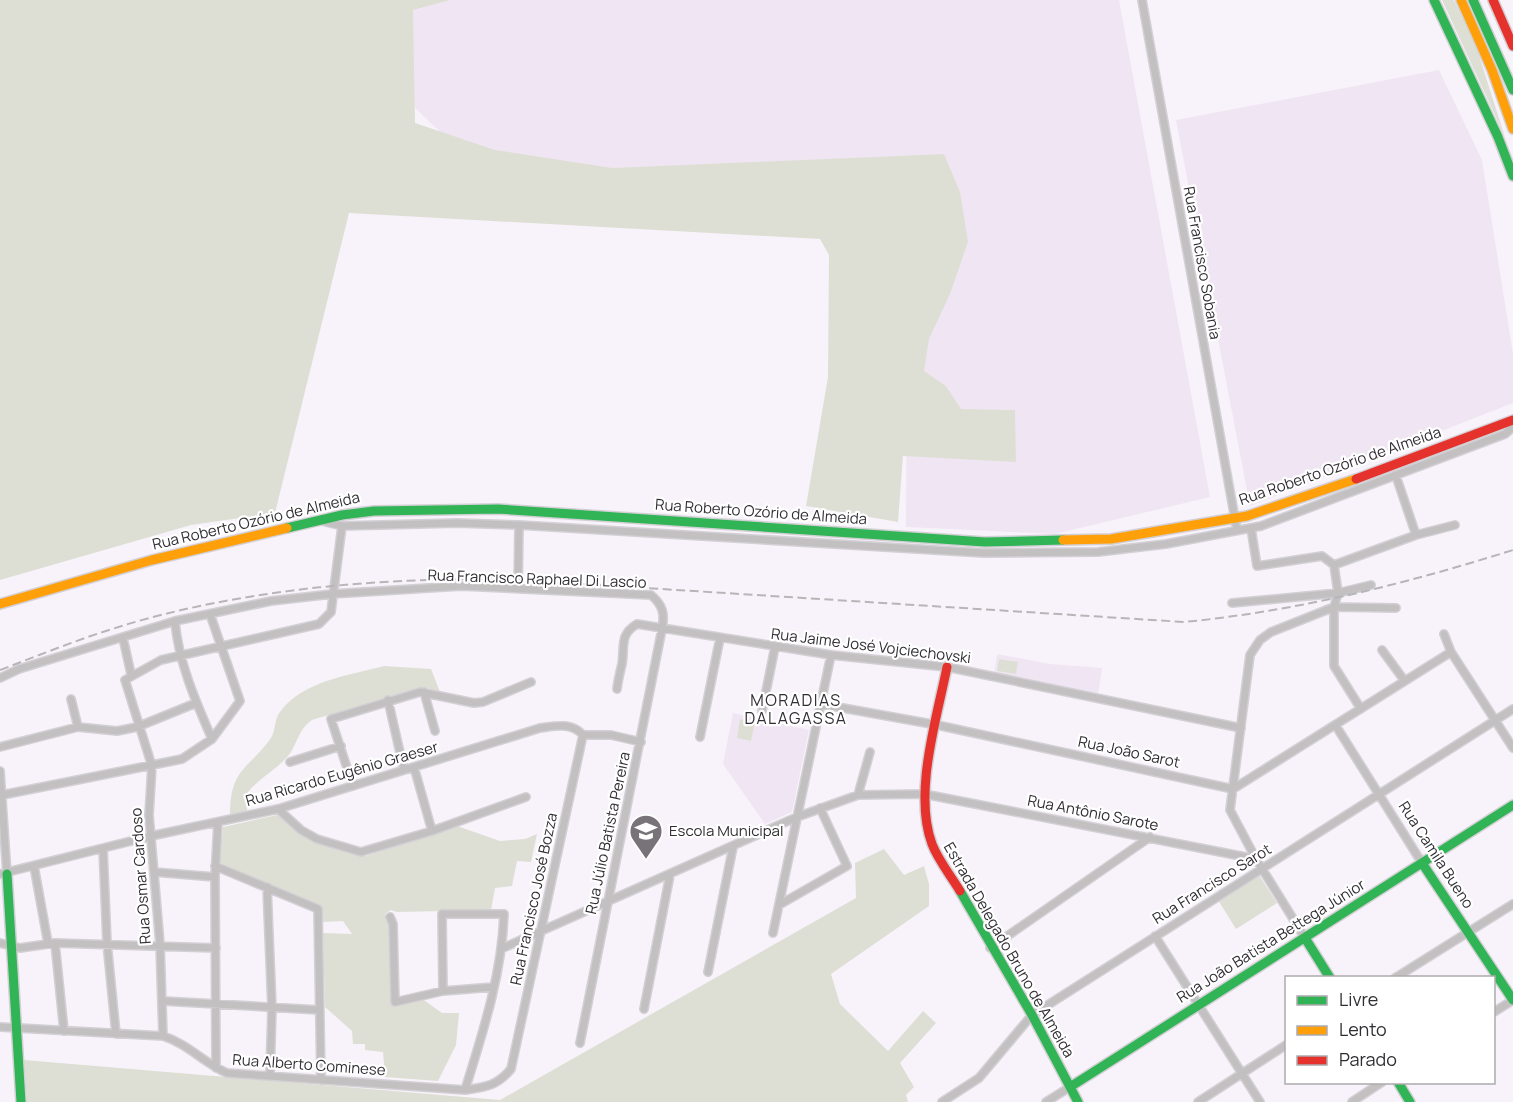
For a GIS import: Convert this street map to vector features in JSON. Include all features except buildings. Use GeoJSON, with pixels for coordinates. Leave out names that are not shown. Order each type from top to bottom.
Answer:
{"type":"FeatureCollection","features":[{"type":"Feature","properties":{"kind":"main road"},"geometry":{"type":"LineString","coordinates":[[1434,0],[1498,137],[1513,176]]}},
{"type":"Feature","properties":{"kind":"main road"},"geometry":{"type":"LineString","coordinates":[[1461,0],[1492,70],[1513,129]]}},
{"type":"Feature","properties":{"kind":"main road"},"geometry":{"type":"LineString","coordinates":[[1473,0],[1513,90]]}},
{"type":"Feature","properties":{"kind":"main road"},"geometry":{"type":"LineString","coordinates":[[1493,0],[1513,46]]}},
{"type":"Feature","properties":{"kind":"main road","name":"Rua Roberto Ozório de Almeida"},"geometry":{"type":"LineString","coordinates":[[0,604],[152,560],[319,520],[374,511],[498,509],[1010,543],[1130,537],[1235,519],[1341,485],[1513,420]]}},
{"type":"Feature","properties":{"kind":"main road","name":"Estrada Delegado Bruno de Almeida"},"geometry":{"type":"LineString","coordinates":[[947,667],[924,794],[926,823],[932,844],[990,948],[1032,1015],[1078,1102]]}},
{"type":"Feature","properties":{"kind":"main road","name":"Rua João Batista Bettega Júnior"},"geometry":{"type":"LineString","coordinates":[[1070,1087],[1513,805]]}},
{"type":"Feature","properties":{"kind":"main road","name":"Rua Camila Bueno"},"geometry":{"type":"LineString","coordinates":[[1422,863],[1513,1000]]}},
{"type":"Feature","properties":{"kind":"main road"},"geometry":{"type":"LineString","coordinates":[[4,874],[21,1102]]}},
{"type":"Feature","properties":{"kind":"main road"},"geometry":{"type":"LineString","coordinates":[[1305,938],[1329,976]]}},
{"type":"Feature","properties":{"kind":"main road"},"geometry":{"type":"LineString","coordinates":[[1399,1084],[1410,1102]]}},
{"type":"Feature","properties":{"kind":"street","name":"Rua Francisco Sobania"},"geometry":{"type":"LineString","coordinates":[[1142,0],[1237,530]]}},
{"type":"Feature","properties":{"kind":"street"},"geometry":{"type":"LineString","coordinates":[[319,520],[342,526],[457,523],[519,525],[1010,554],[1057,554],[1131,549],[1251,528],[1344,496],[1505,434],[1513,427]]}},
{"type":"Feature","properties":{"kind":"street"},"geometry":{"type":"LineString","coordinates":[[1434,450],[1437,460]]}},
{"type":"Feature","properties":{"kind":"street"},"geometry":{"type":"LineString","coordinates":[[1395,476],[1416,534]]}},
{"type":"Feature","properties":{"kind":"street"},"geometry":{"type":"LineString","coordinates":[[1341,485],[1344,496]]}},
{"type":"Feature","properties":{"kind":"street"},"geometry":{"type":"LineString","coordinates":[[1206,524],[1208,536]]}},
{"type":"Feature","properties":{"kind":"street"},"geometry":{"type":"LineString","coordinates":[[518,589],[519,525]]}},
{"type":"Feature","properties":{"kind":"street"},"geometry":{"type":"LineString","coordinates":[[1334,565],[1416,534],[1455,525]]}},
{"type":"Feature","properties":{"kind":"street"},"geometry":{"type":"LineString","coordinates":[[123,638],[131,674],[161,660],[319,624],[331,612],[342,526]]}},
{"type":"Feature","properties":{"kind":"street"},"geometry":{"type":"LineString","coordinates":[[1251,528],[1257,566],[1322,556],[1334,565],[1338,593],[1334,607],[1334,666],[1361,709]]}},
{"type":"Feature","properties":{"kind":"street"},"geometry":{"type":"LineString","coordinates":[[782,540],[783,529]]}},
{"type":"Feature","properties":{"kind":"street"},"geometry":{"type":"LineString","coordinates":[[817,542],[818,531]]}},
{"type":"Feature","properties":{"kind":"street"},"geometry":{"type":"LineString","coordinates":[[1130,537],[1131,549]]}},
{"type":"Feature","properties":{"kind":"street"},"geometry":{"type":"LineString","coordinates":[[984,553],[985,542]]}},
{"type":"Feature","properties":{"kind":"street"},"geometry":{"type":"LineString","coordinates":[[1056,542],[1057,554]]}},
{"type":"Feature","properties":{"kind":"street"},"geometry":{"type":"LineString","coordinates":[[1010,543],[1010,554]]}},
{"type":"Feature","properties":{"kind":"street"},"geometry":{"type":"LineString","coordinates":[[1232,603],[1338,593],[1371,585]]}},
{"type":"Feature","properties":{"kind":"street","name":"Rua Francisco Raphael Di Lascio"},"geometry":{"type":"LineString","coordinates":[[0,678],[19,669],[175,621],[271,601],[332,594],[461,586],[651,595],[660,603],[664,616],[662,628]]}},
{"type":"Feature","properties":{"kind":"street"},"geometry":{"type":"LineString","coordinates":[[1305,938],[1256,859],[1230,810],[1250,655],[1260,640],[1271,632],[1334,607],[1396,608]]}},
{"type":"Feature","properties":{"kind":"street"},"geometry":{"type":"LineString","coordinates":[[2,795],[182,759],[212,739],[240,701],[222,645],[214,634],[210,614]]}},
{"type":"Feature","properties":{"kind":"street"},"geometry":{"type":"LineString","coordinates":[[175,621],[177,640],[196,703],[212,739]]}},
{"type":"Feature","properties":{"kind":"street","name":"Rua Jaime José Vojciechovski"},"geometry":{"type":"LineString","coordinates":[[617,689],[622,661],[622,641],[628,630],[637,624],[831,655],[947,667],[1241,728]]}},
{"type":"Feature","properties":{"kind":"street","name":"Rua Júlio Batista Pereira"},"geometry":{"type":"LineString","coordinates":[[580,1042],[662,628]]}},
{"type":"Feature","properties":{"kind":"street"},"geometry":{"type":"LineString","coordinates":[[1444,634],[1451,652],[1513,748]]}},
{"type":"Feature","properties":{"kind":"street"},"geometry":{"type":"LineString","coordinates":[[700,737],[720,638]]}},
{"type":"Feature","properties":{"kind":"street"},"geometry":{"type":"LineString","coordinates":[[762,711],[775,647]]}},
{"type":"Feature","properties":{"kind":"street"},"geometry":{"type":"LineString","coordinates":[[1382,650],[1404,680]]}},
{"type":"Feature","properties":{"kind":"street"},"geometry":{"type":"LineString","coordinates":[[1233,789],[1451,652]]}},
{"type":"Feature","properties":{"kind":"street"},"geometry":{"type":"LineString","coordinates":[[773,933],[831,655]]}},
{"type":"Feature","properties":{"kind":"street","name":"Rua Osmar Cardoso"},"geometry":{"type":"LineString","coordinates":[[131,674],[124,683],[152,766],[149,801],[160,944],[163,1036]]}},
{"type":"Feature","properties":{"kind":"street"},"geometry":{"type":"LineString","coordinates":[[353,786],[331,719],[388,700],[424,692],[474,703],[483,702],[531,682]]}},
{"type":"Feature","properties":{"kind":"street"},"geometry":{"type":"LineString","coordinates":[[424,692],[435,731]]}},
{"type":"Feature","properties":{"kind":"street"},"geometry":{"type":"LineString","coordinates":[[71,699],[78,727]]}},
{"type":"Feature","properties":{"kind":"street"},"geometry":{"type":"LineString","coordinates":[[388,700],[404,770]]}},
{"type":"Feature","properties":{"kind":"street"},"geometry":{"type":"LineString","coordinates":[[0,747],[78,727],[117,731],[137,727],[196,703]]}},
{"type":"Feature","properties":{"kind":"street","name":"Rua João Sarot"},"geometry":{"type":"LineString","coordinates":[[821,704],[937,724],[1233,789]]}},
{"type":"Feature","properties":{"kind":"street","name":"Rua Francisco Sarot"},"geometry":{"type":"LineString","coordinates":[[942,1102],[979,1078],[1032,1015],[1513,709]]}},
{"type":"Feature","properties":{"kind":"street","name":"Rua Ricardo Eugênio Graeser"},"geometry":{"type":"LineString","coordinates":[[4,874],[151,836],[278,809],[540,728],[561,725],[576,728],[583,735],[611,735],[641,742]]}},
{"type":"Feature","properties":{"kind":"street","name":"Rua Camila Bueno"},"geometry":{"type":"LineString","coordinates":[[1336,726],[1422,863]]}},
{"type":"Feature","properties":{"kind":"street","name":"Rua Francisco José Bozza"},"geometry":{"type":"LineString","coordinates":[[511,1069],[583,735]]}},
{"type":"Feature","properties":{"kind":"street"},"geometry":{"type":"LineString","coordinates":[[290,762],[341,746]]}},
{"type":"Feature","properties":{"kind":"street"},"geometry":{"type":"LineString","coordinates":[[858,795],[870,752]]}},
{"type":"Feature","properties":{"kind":"street"},"geometry":{"type":"LineString","coordinates":[[414,767],[432,831]]}},
{"type":"Feature","properties":{"kind":"street"},"geometry":{"type":"LineString","coordinates":[[0,771],[4,874]]}},
{"type":"Feature","properties":{"kind":"street","name":"Rua Antônio Sarote"},"geometry":{"type":"LineString","coordinates":[[503,948],[797,817],[858,795],[924,794],[1256,859]]}},
{"type":"Feature","properties":{"kind":"street"},"geometry":{"type":"LineString","coordinates":[[278,809],[301,830],[317,838],[361,852],[432,831],[526,797]]}},
{"type":"Feature","properties":{"kind":"street"},"geometry":{"type":"LineString","coordinates":[[779,905],[847,866],[820,808]]}},
{"type":"Feature","properties":{"kind":"street"},"geometry":{"type":"LineString","coordinates":[[216,1068],[214,877],[218,822]]}},
{"type":"Feature","properties":{"kind":"street"},"geometry":{"type":"LineString","coordinates":[[990,948],[1150,837]]}},
{"type":"Feature","properties":{"kind":"street"},"geometry":{"type":"LineString","coordinates":[[708,972],[733,847]]}},
{"type":"Feature","properties":{"kind":"street"},"geometry":{"type":"LineString","coordinates":[[103,848],[107,943],[116,1034]]}},
{"type":"Feature","properties":{"kind":"street"},"geometry":{"type":"LineString","coordinates":[[34,866],[52,943],[64,1031]]}},
{"type":"Feature","properties":{"kind":"street"},"geometry":{"type":"LineString","coordinates":[[215,866],[318,909],[321,1080]]}},
{"type":"Feature","properties":{"kind":"street"},"geometry":{"type":"LineString","coordinates":[[154,872],[214,877]]}},
{"type":"Feature","properties":{"kind":"street"},"geometry":{"type":"LineString","coordinates":[[644,1009],[670,875]]}},
{"type":"Feature","properties":{"kind":"street"},"geometry":{"type":"LineString","coordinates":[[267,887],[272,1008],[270,1076]]}},
{"type":"Feature","properties":{"kind":"street"},"geometry":{"type":"LineString","coordinates":[[1398,976],[1513,904]]}},
{"type":"Feature","properties":{"kind":"street"},"geometry":{"type":"LineString","coordinates":[[443,991],[442,914],[504,914],[503,948],[465,1090]]}},
{"type":"Feature","properties":{"kind":"street"},"geometry":{"type":"LineString","coordinates":[[390,917],[393,924],[394,1002],[443,991],[494,987]]}},
{"type":"Feature","properties":{"kind":"street"},"geometry":{"type":"LineString","coordinates":[[1155,936],[1260,1102]]}},
{"type":"Feature","properties":{"kind":"street"},"geometry":{"type":"LineString","coordinates":[[0,943],[10,947],[35,947],[52,943],[107,943],[216,948]]}},
{"type":"Feature","properties":{"kind":"street"},"geometry":{"type":"LineString","coordinates":[[1495,1011],[1513,1000]]}},
{"type":"Feature","properties":{"kind":"street"},"geometry":{"type":"LineString","coordinates":[[163,1001],[319,1010]]}},
{"type":"Feature","properties":{"kind":"street","name":"Rua Alberto Cominese"},"geometry":{"type":"LineString","coordinates":[[0,1027],[163,1036],[201,1054],[216,1068],[227,1073],[465,1090],[491,1086],[501,1081],[511,1069]]}},
{"type":"Feature","properties":{"kind":"street"},"geometry":{"type":"LineString","coordinates":[[1198,1102],[1285,1046]]}},
{"type":"Feature","properties":{"kind":"street"},"geometry":{"type":"LineString","coordinates":[[1352,1102],[1380,1084]]}},
{"type":"Feature","properties":{"kind":"street","name":"Rua João Batista Bettega Júnior"},"geometry":{"type":"LineString","coordinates":[[1046,1102],[1070,1087]]}},
{"type":"Feature","properties":{"kind":"shaded area"},"geometry":{"type":"Polygon","coordinates":[[[0,0],[450,0],[413,10],[415,123],[495,150],[612,168],[944,154],[960,192],[968,242],[950,294],[929,339],[924,371],[946,386],[961,409],[1015,410],[1016,462],[903,456],[898,522],[806,506],[828,377],[829,255],[820,239],[349,213],[275,513],[191,525],[0,580],[0,0]]]}},
{"type":"Feature","properties":{"kind":"shaded area"},"geometry":{"type":"Polygon","coordinates":[[[304,0],[1119,0],[1210,497],[1055,534],[906,527],[908,157],[506,196],[304,0]]]}},
{"type":"Feature","properties":{"kind":"shaded area"},"geometry":{"type":"Polygon","coordinates":[[[1442,0],[1454,0],[1476,46],[1505,137],[1442,0]]]}},
{"type":"Feature","properties":{"kind":"shaded area"},"geometry":{"type":"Polygon","coordinates":[[[1439,70],[1482,160],[1513,354],[1513,403],[1250,506],[1176,120],[1439,70]]]}},
{"type":"Feature","properties":{"kind":"shaded area"},"geometry":{"type":"Polygon","coordinates":[[[997,654],[1050,664],[1102,668],[1098,694],[994,674],[997,654]]]}},
{"type":"Feature","properties":{"kind":"shaded area"},"geometry":{"type":"Polygon","coordinates":[[[999,659],[1018,662],[1016,674],[997,671],[999,659]]]}},
{"type":"Feature","properties":{"kind":"shaded area"},"geometry":{"type":"Polygon","coordinates":[[[384,666],[431,669],[440,692],[417,688],[312,720],[302,730],[286,758],[248,792],[247,811],[230,816],[233,788],[237,779],[271,738],[278,715],[289,701],[314,686],[342,676],[384,666]]]}},
{"type":"Feature","properties":{"kind":"shaded area"},"geometry":{"type":"Polygon","coordinates":[[[733,713],[809,730],[792,812],[765,824],[723,764],[733,713]]]}},
{"type":"Feature","properties":{"kind":"shaded area"},"geometry":{"type":"Polygon","coordinates":[[[740,719],[755,722],[751,741],[737,738],[740,719]]]}},
{"type":"Feature","properties":{"kind":"shaded area"},"geometry":{"type":"Polygon","coordinates":[[[277,815],[319,842],[342,851],[366,856],[457,826],[500,841],[525,839],[537,834],[531,862],[517,861],[512,886],[495,888],[491,910],[397,912],[391,910],[385,914],[391,924],[392,1005],[424,1000],[442,1013],[459,1013],[456,1045],[438,1081],[385,1077],[383,1052],[365,1050],[365,1044],[353,1044],[352,1031],[325,1007],[323,933],[352,934],[343,921],[323,922],[322,907],[220,863],[223,827],[277,815]]]}},
{"type":"Feature","properties":{"kind":"shaded area"},"geometry":{"type":"Polygon","coordinates":[[[884,849],[904,875],[924,866],[929,884],[929,906],[831,974],[840,1004],[888,1051],[923,1011],[936,1023],[900,1063],[914,1087],[906,1095],[908,1102],[27,1102],[24,1060],[500,1100],[856,898],[855,863],[884,849]]]}},
{"type":"Feature","properties":{"kind":"shaded area"},"geometry":{"type":"Polygon","coordinates":[[[1259,875],[1277,903],[1236,929],[1218,900],[1259,875]]]}},
{"type":"Feature","properties":{"kind":"railway"},"geometry":{"type":"LineString","coordinates":[[0,670],[98,634],[160,615],[261,595],[366,583],[418,580],[519,580],[1184,622],[1268,611],[1350,595],[1513,550]]}},
{"type":"Feature","properties":{"kind":"traffic: fast"},"geometry":{"type":"LineString","coordinates":[[1434,0],[1498,137],[1513,176]]}},
{"type":"Feature","properties":{"kind":"traffic: fast"},"geometry":{"type":"LineString","coordinates":[[1473,0],[1513,90]]}},
{"type":"Feature","properties":{"kind":"traffic: fast"},"geometry":{"type":"LineString","coordinates":[[287,528],[342,515],[374,511],[498,509],[985,542],[1063,540]]}},
{"type":"Feature","properties":{"kind":"traffic: fast"},"geometry":{"type":"LineString","coordinates":[[1070,1087],[1513,805]]}},
{"type":"Feature","properties":{"kind":"traffic: fast"},"geometry":{"type":"LineString","coordinates":[[1422,863],[1513,1000]]}},
{"type":"Feature","properties":{"kind":"traffic: fast"},"geometry":{"type":"LineString","coordinates":[[7,874],[21,1102]]}},
{"type":"Feature","properties":{"kind":"traffic: fast"},"geometry":{"type":"LineString","coordinates":[[960,891],[1032,1015],[1078,1102]]}},
{"type":"Feature","properties":{"kind":"traffic: fast"},"geometry":{"type":"LineString","coordinates":[[1305,938],[1329,976]]}},
{"type":"Feature","properties":{"kind":"traffic: fast"},"geometry":{"type":"LineString","coordinates":[[1399,1084],[1410,1102]]}},
{"type":"Feature","properties":{"kind":"traffic: slow"},"geometry":{"type":"LineString","coordinates":[[1461,0],[1492,70],[1513,129]]}},
{"type":"Feature","properties":{"kind":"traffic: slow"},"geometry":{"type":"LineString","coordinates":[[1063,540],[1111,539],[1247,516],[1356,479]]}},
{"type":"Feature","properties":{"kind":"traffic: slow"},"geometry":{"type":"LineString","coordinates":[[0,604],[152,560],[287,528]]}},
{"type":"Feature","properties":{"kind":"traffic: jam"},"geometry":{"type":"LineString","coordinates":[[1493,0],[1513,46]]}},
{"type":"Feature","properties":{"kind":"traffic: jam"},"geometry":{"type":"LineString","coordinates":[[1356,479],[1513,420]]}},
{"type":"Feature","properties":{"kind":"traffic: jam"},"geometry":{"type":"LineString","coordinates":[[947,667],[929,756],[925,802],[932,844],[960,891]]}},
{"type":"Feature","properties":{"kind":"place","name":"Escola Municipal"},"geometry":{"type":"Point","coordinates":[646,860]}},
{"type":"Feature","properties":{"kind":"district","name":"MORADIAS DALAGASSA"},"geometry":{"type":"Point","coordinates":[796,709]}}]}
